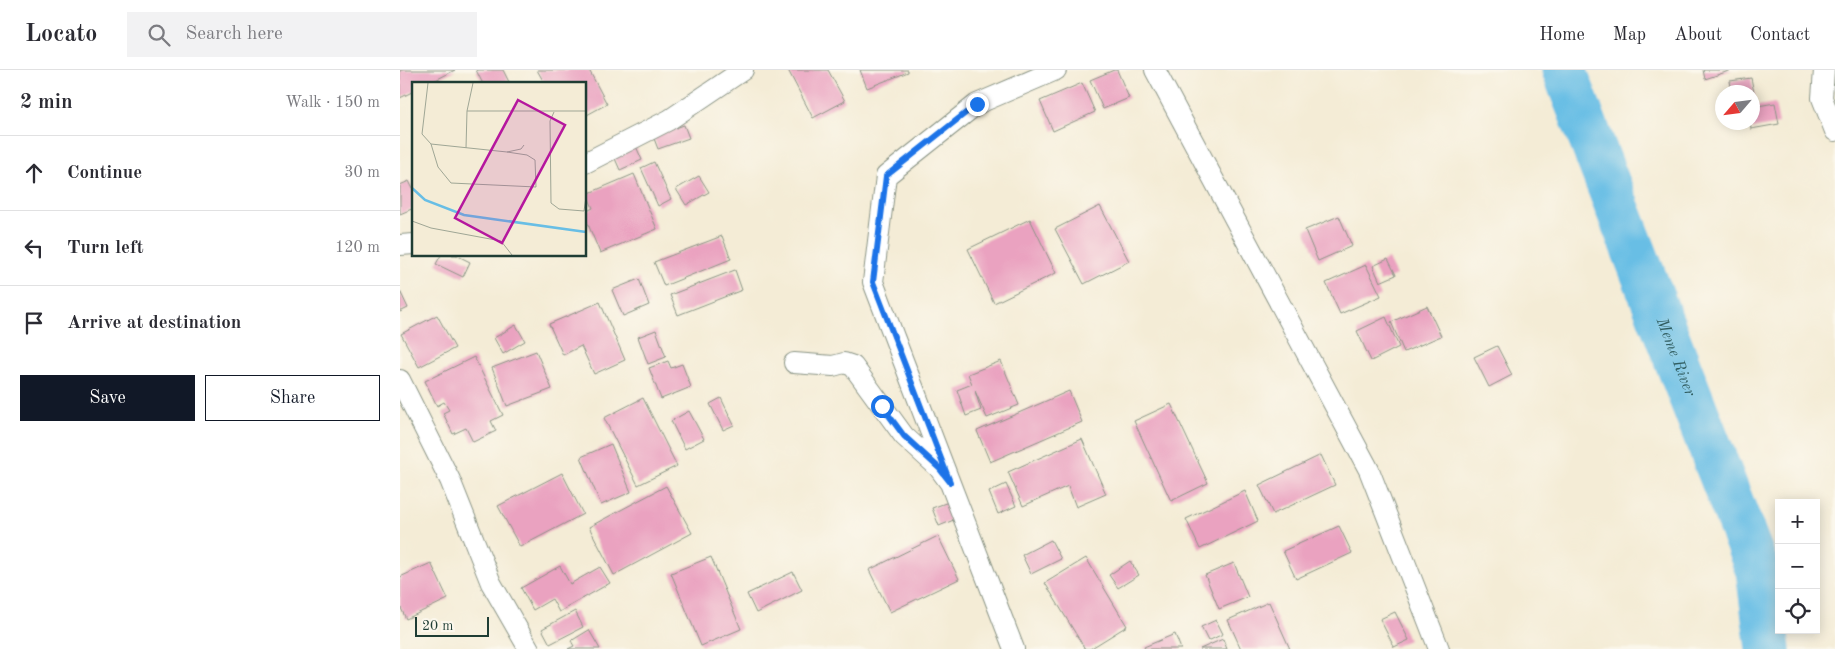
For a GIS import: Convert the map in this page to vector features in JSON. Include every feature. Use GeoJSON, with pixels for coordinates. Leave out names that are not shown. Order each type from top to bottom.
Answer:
{"type":"FeatureCollection","features":[{"type":"Feature","properties":{"kind":"street"},"geometry":{"type":"LineString","coordinates":[[586,162],[668,120],[743,70]]}},
{"type":"Feature","properties":{"kind":"street"},"geometry":{"type":"LineString","coordinates":[[1014,649],[873,282],[886,176],[977,104],[1056,70]]}},
{"type":"Feature","properties":{"kind":"street"},"geometry":{"type":"LineString","coordinates":[[1156,70],[1369,470],[1439,649]]}},
{"type":"Feature","properties":{"kind":"street"},"geometry":{"type":"LineString","coordinates":[[1824,70],[1822,98],[1835,131]]}},
{"type":"Feature","properties":{"kind":"street"},"geometry":{"type":"LineString","coordinates":[[794,363],[833,366],[844,363],[853,366],[904,436],[939,468],[950,482]]}},
{"type":"Feature","properties":{"kind":"street"},"geometry":{"type":"LineString","coordinates":[[400,380],[450,480],[491,583],[529,649]]}},
{"type":"Feature","properties":{"kind":"building"},"geometry":{"type":"Polygon","coordinates":[[[400,70],[455,70],[432,82],[412,82],[412,92],[400,98],[400,70]]]}},
{"type":"Feature","properties":{"kind":"building"},"geometry":{"type":"Polygon","coordinates":[[[476,70],[503,70],[509,82],[482,82],[476,70]]]}},
{"type":"Feature","properties":{"kind":"building"},"geometry":{"type":"Polygon","coordinates":[[[537,70],[589,70],[607,104],[586,115],[586,82],[544,82],[537,70]]]}},
{"type":"Feature","properties":{"kind":"building"},"geometry":{"type":"Polygon","coordinates":[[[788,70],[828,70],[845,101],[813,118],[788,70]]]}},
{"type":"Feature","properties":{"kind":"building"},"geometry":{"type":"Polygon","coordinates":[[[860,70],[908,70],[908,72],[867,88],[860,70]]]}},
{"type":"Feature","properties":{"kind":"building"},"geometry":{"type":"Polygon","coordinates":[[[1117,70],[1129,98],[1103,109],[1090,80],[1117,70]]]}},
{"type":"Feature","properties":{"kind":"building"},"geometry":{"type":"Polygon","coordinates":[[[1703,70],[1732,70],[1705,79],[1703,70]]]}},
{"type":"Feature","properties":{"kind":"building"},"geometry":{"type":"Polygon","coordinates":[[[1751,78],[1752,85],[1731,85],[1730,81],[1751,78]]]}},
{"type":"Feature","properties":{"kind":"building"},"geometry":{"type":"Polygon","coordinates":[[[1082,83],[1095,112],[1053,131],[1040,101],[1082,83]]]}},
{"type":"Feature","properties":{"kind":"building"},"geometry":{"type":"Polygon","coordinates":[[[1775,103],[1779,124],[1760,127],[1760,106],[1775,103]]]}},
{"type":"Feature","properties":{"kind":"building"},"geometry":{"type":"Polygon","coordinates":[[[684,125],[689,138],[658,149],[653,136],[684,125]]]}},
{"type":"Feature","properties":{"kind":"building"},"geometry":{"type":"Polygon","coordinates":[[[635,144],[642,160],[620,170],[613,154],[635,144]]]}},
{"type":"Feature","properties":{"kind":"building"},"geometry":{"type":"Polygon","coordinates":[[[654,162],[671,199],[658,206],[641,168],[654,162]]]}},
{"type":"Feature","properties":{"kind":"building"},"geometry":{"type":"Polygon","coordinates":[[[634,174],[657,229],[600,253],[586,219],[586,212],[593,208],[587,194],[634,174]]]}},
{"type":"Feature","properties":{"kind":"building"},"geometry":{"type":"Polygon","coordinates":[[[699,176],[709,192],[686,205],[676,189],[699,176]]]}},
{"type":"Feature","properties":{"kind":"building"},"geometry":{"type":"Polygon","coordinates":[[[409,181],[412,187],[412,209],[400,214],[400,185],[409,181]]]}},
{"type":"Feature","properties":{"kind":"building"},"geometry":{"type":"Polygon","coordinates":[[[1100,206],[1129,261],[1084,284],[1055,229],[1100,206]]]}},
{"type":"Feature","properties":{"kind":"building"},"geometry":{"type":"Polygon","coordinates":[[[1339,216],[1352,246],[1318,261],[1305,230],[1339,216]]]}},
{"type":"Feature","properties":{"kind":"building"},"geometry":{"type":"Polygon","coordinates":[[[1030,219],[1056,273],[994,303],[968,249],[1030,219]]]}},
{"type":"Feature","properties":{"kind":"building"},"geometry":{"type":"Polygon","coordinates":[[[722,236],[731,259],[664,286],[654,262],[722,236]]]}},
{"type":"Feature","properties":{"kind":"building"},"geometry":{"type":"Polygon","coordinates":[[[440,256],[458,256],[470,262],[463,277],[436,264],[440,256]]]}},
{"type":"Feature","properties":{"kind":"building"},"geometry":{"type":"Polygon","coordinates":[[[1388,259],[1396,275],[1380,282],[1373,266],[1388,259]]]}},
{"type":"Feature","properties":{"kind":"building"},"geometry":{"type":"Polygon","coordinates":[[[1366,265],[1381,296],[1340,314],[1326,283],[1366,265]]]}},
{"type":"Feature","properties":{"kind":"building"},"geometry":{"type":"Polygon","coordinates":[[[735,270],[742,290],[678,315],[670,295],[735,270]]]}},
{"type":"Feature","properties":{"kind":"building"},"geometry":{"type":"Polygon","coordinates":[[[639,279],[649,305],[623,316],[612,290],[639,279]]]}},
{"type":"Feature","properties":{"kind":"building"},"geometry":{"type":"Polygon","coordinates":[[[400,291],[408,308],[400,312],[400,291]]]}},
{"type":"Feature","properties":{"kind":"building"},"geometry":{"type":"Polygon","coordinates":[[[600,302],[625,360],[594,374],[581,346],[563,355],[549,324],[600,302]]]}},
{"type":"Feature","properties":{"kind":"building"},"geometry":{"type":"Polygon","coordinates":[[[1427,306],[1441,336],[1404,352],[1391,322],[1427,306]]]}},
{"type":"Feature","properties":{"kind":"building"},"geometry":{"type":"Polygon","coordinates":[[[437,315],[455,348],[419,367],[401,334],[437,315]]]}},
{"type":"Feature","properties":{"kind":"building"},"geometry":{"type":"Polygon","coordinates":[[[1386,317],[1399,347],[1371,361],[1357,331],[1386,317]]]}},
{"type":"Feature","properties":{"kind":"building"},"geometry":{"type":"Polygon","coordinates":[[[516,325],[525,341],[503,354],[494,338],[516,325]]]}},
{"type":"Feature","properties":{"kind":"building"},"geometry":{"type":"Polygon","coordinates":[[[656,330],[666,357],[648,364],[638,337],[656,330]]]}},
{"type":"Feature","properties":{"kind":"building"},"geometry":{"type":"Polygon","coordinates":[[[1497,346],[1512,375],[1489,387],[1474,357],[1497,346]]]}},
{"type":"Feature","properties":{"kind":"building"},"geometry":{"type":"Polygon","coordinates":[[[536,351],[552,389],[507,406],[492,368],[536,351]]]}},
{"type":"Feature","properties":{"kind":"building"},"geometry":{"type":"Polygon","coordinates":[[[474,357],[503,415],[491,421],[496,431],[473,442],[466,428],[453,434],[443,413],[449,410],[444,402],[437,406],[425,381],[474,357]]]}},
{"type":"Feature","properties":{"kind":"building"},"geometry":{"type":"Polygon","coordinates":[[[668,361],[671,368],[682,364],[691,387],[661,399],[649,368],[668,361]]]}},
{"type":"Feature","properties":{"kind":"building"},"geometry":{"type":"Polygon","coordinates":[[[1001,361],[1019,405],[987,418],[975,391],[981,410],[966,416],[957,390],[972,384],[968,374],[1001,361]]]}},
{"type":"Feature","properties":{"kind":"building"},"geometry":{"type":"Polygon","coordinates":[[[1069,391],[1082,422],[990,462],[977,431],[1069,391]]]}},
{"type":"Feature","properties":{"kind":"building"},"geometry":{"type":"Polygon","coordinates":[[[643,398],[677,466],[638,485],[604,418],[643,398]]]}},
{"type":"Feature","properties":{"kind":"building"},"geometry":{"type":"Polygon","coordinates":[[[721,398],[734,425],[723,430],[710,404],[721,398]]]}},
{"type":"Feature","properties":{"kind":"building"},"geometry":{"type":"Polygon","coordinates":[[[1171,404],[1208,483],[1171,501],[1134,421],[1171,404]]]}},
{"type":"Feature","properties":{"kind":"building"},"geometry":{"type":"Polygon","coordinates":[[[689,411],[704,439],[685,449],[671,421],[689,411]]]}},
{"type":"Feature","properties":{"kind":"building"},"geometry":{"type":"Polygon","coordinates":[[[1082,439],[1106,494],[1076,507],[1068,486],[1023,506],[1008,472],[1082,439]]]}},
{"type":"Feature","properties":{"kind":"building"},"geometry":{"type":"Polygon","coordinates":[[[611,444],[631,492],[601,505],[581,457],[611,444]]]}},
{"type":"Feature","properties":{"kind":"building"},"geometry":{"type":"Polygon","coordinates":[[[1321,455],[1335,485],[1273,514],[1259,485],[1321,455]]]}},
{"type":"Feature","properties":{"kind":"building"},"geometry":{"type":"Polygon","coordinates":[[[562,473],[583,514],[520,547],[498,506],[562,473]]]}},
{"type":"Feature","properties":{"kind":"building"},"geometry":{"type":"Polygon","coordinates":[[[1006,484],[1016,506],[998,514],[989,492],[1006,484]]]}},
{"type":"Feature","properties":{"kind":"building"},"geometry":{"type":"Polygon","coordinates":[[[666,486],[692,533],[614,575],[589,527],[666,486]]]}},
{"type":"Feature","properties":{"kind":"building"},"geometry":{"type":"Polygon","coordinates":[[[1245,491],[1258,521],[1200,549],[1186,519],[1245,491]]]}},
{"type":"Feature","properties":{"kind":"building"},"geometry":{"type":"Polygon","coordinates":[[[954,500],[961,517],[939,526],[932,508],[954,500]]]}},
{"type":"Feature","properties":{"kind":"building"},"geometry":{"type":"Polygon","coordinates":[[[1339,526],[1352,553],[1296,579],[1283,551],[1339,526]]]}},
{"type":"Feature","properties":{"kind":"building"},"geometry":{"type":"Polygon","coordinates":[[[938,536],[959,579],[890,612],[869,570],[938,536]]]}},
{"type":"Feature","properties":{"kind":"building"},"geometry":{"type":"Polygon","coordinates":[[[1051,540],[1061,559],[1031,574],[1022,555],[1051,540]]]}},
{"type":"Feature","properties":{"kind":"building"},"geometry":{"type":"Polygon","coordinates":[[[711,557],[741,629],[701,646],[671,573],[711,557]]]}},
{"type":"Feature","properties":{"kind":"building"},"geometry":{"type":"Polygon","coordinates":[[[1086,558],[1127,626],[1090,649],[1085,649],[1045,583],[1086,558]]]}},
{"type":"Feature","properties":{"kind":"building"},"geometry":{"type":"Polygon","coordinates":[[[1130,561],[1139,575],[1118,588],[1109,575],[1130,561]]]}},
{"type":"Feature","properties":{"kind":"building"},"geometry":{"type":"Polygon","coordinates":[[[431,563],[448,599],[406,619],[400,606],[400,577],[431,563]]]}},
{"type":"Feature","properties":{"kind":"building"},"geometry":{"type":"Polygon","coordinates":[[[1234,563],[1248,597],[1219,609],[1205,575],[1234,563]]]}},
{"type":"Feature","properties":{"kind":"building"},"geometry":{"type":"Polygon","coordinates":[[[560,566],[570,584],[600,567],[610,583],[559,612],[552,599],[533,610],[521,588],[560,566]]]}},
{"type":"Feature","properties":{"kind":"building"},"geometry":{"type":"Polygon","coordinates":[[[793,572],[802,590],[756,613],[747,594],[793,572]]]}},
{"type":"Feature","properties":{"kind":"building"},"geometry":{"type":"Polygon","coordinates":[[[1269,602],[1290,649],[1241,649],[1228,620],[1269,602]]]}},
{"type":"Feature","properties":{"kind":"building"},"geometry":{"type":"Polygon","coordinates":[[[575,611],[583,627],[550,644],[542,629],[575,611]]]}},
{"type":"Feature","properties":{"kind":"building"},"geometry":{"type":"Polygon","coordinates":[[[1395,612],[1409,640],[1394,647],[1380,619],[1395,612]]]}},
{"type":"Feature","properties":{"kind":"building"},"geometry":{"type":"Polygon","coordinates":[[[1216,620],[1223,634],[1208,641],[1201,627],[1216,620]]]}},
{"type":"Feature","properties":{"kind":"building"},"geometry":{"type":"Polygon","coordinates":[[[589,630],[600,649],[568,649],[574,646],[571,641],[589,630]]]}},
{"type":"Feature","properties":{"kind":"building"},"geometry":{"type":"Polygon","coordinates":[[[1175,634],[1181,649],[1145,649],[1144,647],[1175,634]]]}},
{"type":"Feature","properties":{"kind":"building"},"geometry":{"type":"Polygon","coordinates":[[[1223,639],[1227,649],[1200,649],[1223,639]]]}},
{"type":"Feature","properties":{"kind":"waterway","name":"Meme River"},"geometry":{"type":"LineString","coordinates":[[1564,70],[1758,571],[1768,649]]}},
{"type":"Feature","properties":{"kind":"route"},"geometry":{"type":"LineString","coordinates":[[882,406],[904,436],[926,455],[950,482],[873,282],[886,176],[977,104]]}}]}
